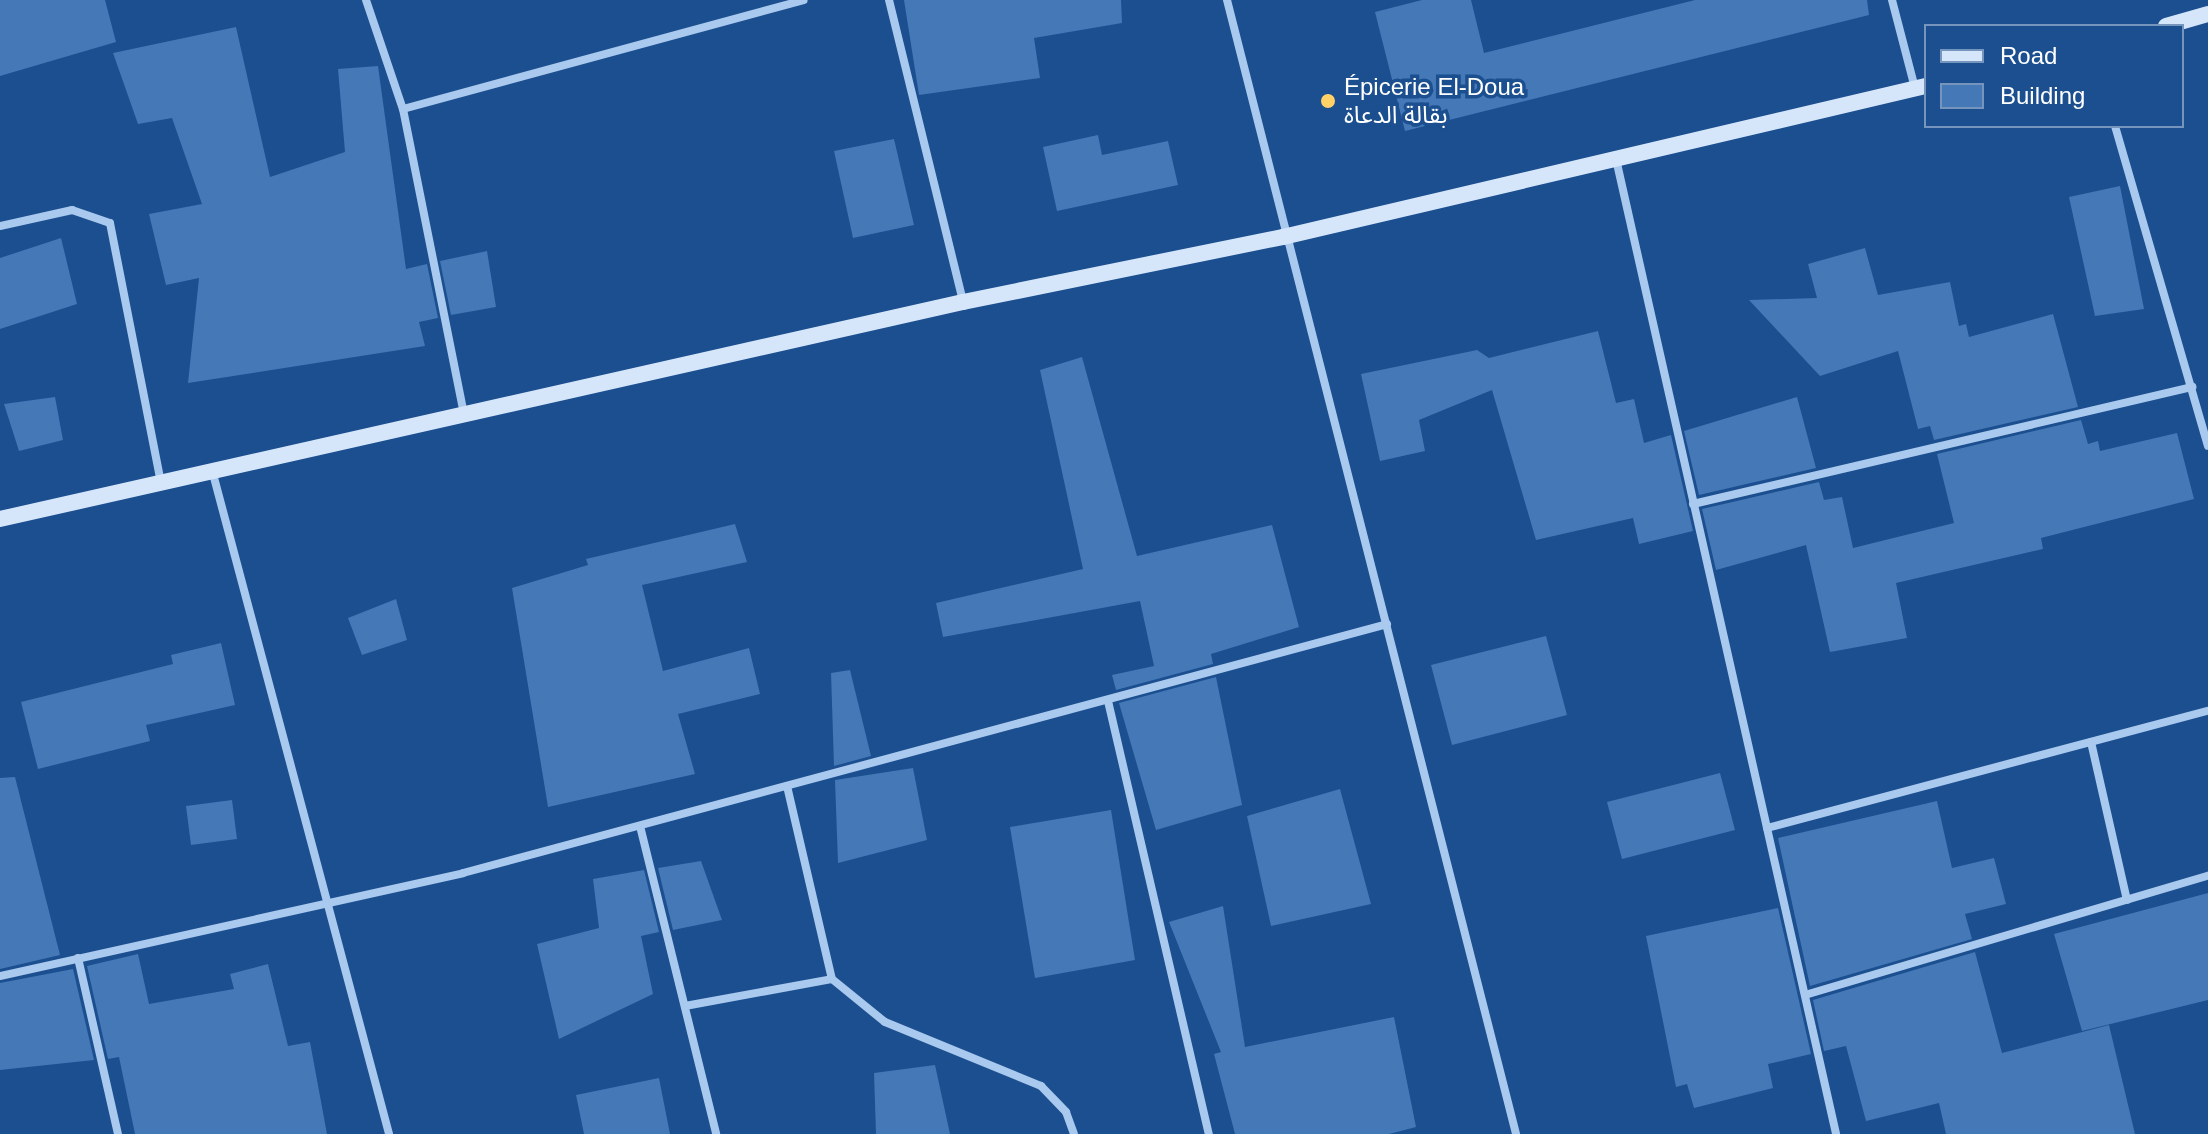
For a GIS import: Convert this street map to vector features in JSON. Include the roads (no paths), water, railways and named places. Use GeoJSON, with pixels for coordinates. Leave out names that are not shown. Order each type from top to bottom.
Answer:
{"type":"FeatureCollection","features":[{"type":"Feature","properties":{"kind":"main road"},"geometry":{"type":"LineString","coordinates":[[2173,24],[2208,14]]}},
{"type":"Feature","properties":{"kind":"main road"},"geometry":{"type":"LineString","coordinates":[[0,519],[160,478],[464,416],[963,302],[1283,237],[1920,87]]}},
{"type":"Feature","properties":{"kind":"street"},"geometry":{"type":"LineString","coordinates":[[366,0],[403,109],[464,416]]}},
{"type":"Feature","properties":{"kind":"street"},"geometry":{"type":"LineString","coordinates":[[403,109],[803,0]]}},
{"type":"Feature","properties":{"kind":"street"},"geometry":{"type":"LineString","coordinates":[[889,0],[963,302]]}},
{"type":"Feature","properties":{"kind":"street"},"geometry":{"type":"LineString","coordinates":[[1227,0],[1283,237],[1387,624],[1516,1134]]}},
{"type":"Feature","properties":{"kind":"street"},"geometry":{"type":"LineString","coordinates":[[1892,0],[1920,87]]}},
{"type":"Feature","properties":{"kind":"street"},"geometry":{"type":"LineString","coordinates":[[2116,128],[2208,446]]}},
{"type":"Feature","properties":{"kind":"street"},"geometry":{"type":"LineString","coordinates":[[1616,159],[1836,1134]]}},
{"type":"Feature","properties":{"kind":"street"},"geometry":{"type":"LineString","coordinates":[[0,226],[72,210],[110,223],[160,478]]}},
{"type":"Feature","properties":{"kind":"street"},"geometry":{"type":"LineString","coordinates":[[1693,504],[2192,387]]}},
{"type":"Feature","properties":{"kind":"street"},"geometry":{"type":"LineString","coordinates":[[211,467],[325,904],[389,1134]]}},
{"type":"Feature","properties":{"kind":"street"},"geometry":{"type":"LineString","coordinates":[[0,976],[325,904],[640,826],[1387,624]]}},
{"type":"Feature","properties":{"kind":"street"},"geometry":{"type":"LineString","coordinates":[[1108,701],[1209,1134]]}},
{"type":"Feature","properties":{"kind":"street"},"geometry":{"type":"LineString","coordinates":[[1767,828],[2208,711]]}},
{"type":"Feature","properties":{"kind":"street"},"geometry":{"type":"LineString","coordinates":[[2091,742],[2127,900]]}},
{"type":"Feature","properties":{"kind":"street"},"geometry":{"type":"LineString","coordinates":[[787,786],[832,979],[885,1022],[1041,1086],[1066,1112],[1074,1134]]}},
{"type":"Feature","properties":{"kind":"street"},"geometry":{"type":"LineString","coordinates":[[640,826],[716,1134]]}},
{"type":"Feature","properties":{"kind":"street"},"geometry":{"type":"LineString","coordinates":[[1805,995],[2208,876]]}},
{"type":"Feature","properties":{"kind":"street"},"geometry":{"type":"LineString","coordinates":[[78,958],[118,1134]]}},
{"type":"Feature","properties":{"kind":"street"},"geometry":{"type":"LineString","coordinates":[[685,1006],[832,979]]}},
{"type":"Feature","properties":{"kind":"place","name":"Épicerie El-Doua بقالة الدعاة"},"geometry":{"type":"Point","coordinates":[1328,101]}}]}
